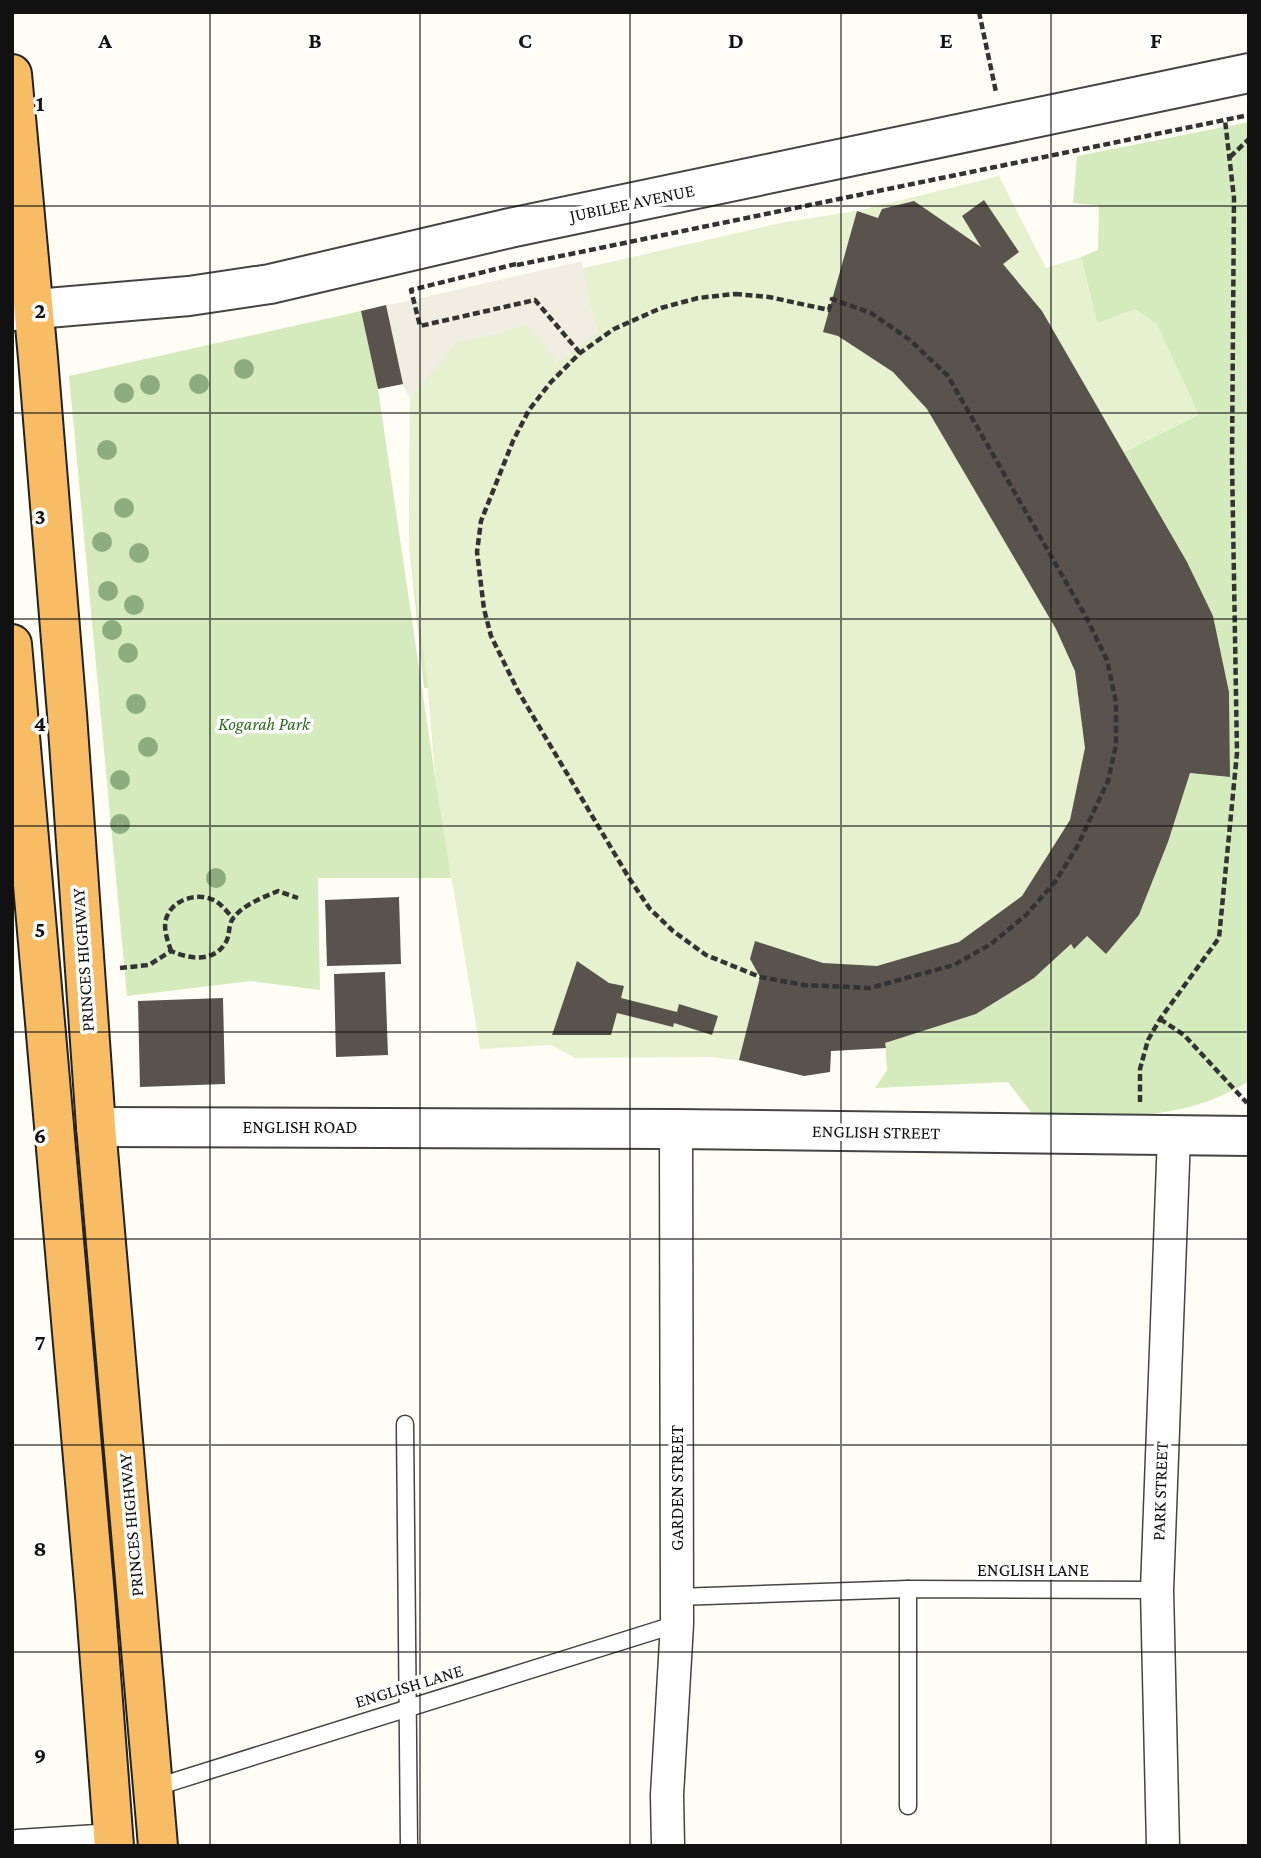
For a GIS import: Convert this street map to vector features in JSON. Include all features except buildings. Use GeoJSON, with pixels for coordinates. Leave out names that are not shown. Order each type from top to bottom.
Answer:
{"type":"FeatureCollection","features":[{"type":"Feature","properties":{"kind":"highway","name":"PRINCES HIGHWAY"},"geometry":{"type":"LineString","coordinates":[[12,74],[23,311],[64,673],[96,1127],[158,1846]]}},
{"type":"Feature","properties":{"kind":"highway"},"geometry":{"type":"LineString","coordinates":[[12,644],[95,1596],[113,1843]]}},
{"type":"Feature","properties":{"kind":"street","name":"JUBILEE AVENUE"},"geometry":{"type":"LineString","coordinates":[[23,311],[189,296],[270,284],[510,228],[1249,73]]}},
{"type":"Feature","properties":{"kind":"street","name":"ENGLISH ROAD"},"geometry":{"type":"LineString","coordinates":[[96,1127],[503,1129]]}},
{"type":"Feature","properties":{"kind":"street","name":"ENGLISH STREET"},"geometry":{"type":"LineString","coordinates":[[503,1129],[1249,1136]]}},
{"type":"Feature","properties":{"kind":"street","name":"GARDEN STREET"},"geometry":{"type":"LineString","coordinates":[[668,1846],[667,1795],[677,1610],[676,1129]]}},
{"type":"Feature","properties":{"kind":"street","name":"PARK STREET"},"geometry":{"type":"LineString","coordinates":[[1157,1136],[1157,1590],[1163,1846]]}},
{"type":"Feature","properties":{"kind":"street"},"geometry":{"type":"LineString","coordinates":[[18,1846],[113,1843]]}},
{"type":"Feature","properties":{"kind":"lane"},"geometry":{"type":"LineString","coordinates":[[405,1424],[409,1846]]}},
{"type":"Feature","properties":{"kind":"lane","name":"ENGLISH LANE"},"geometry":{"type":"LineString","coordinates":[[153,1788],[407,1707],[677,1610],[908,1589],[1157,1590]]}},
{"type":"Feature","properties":{"kind":"lane"},"geometry":{"type":"LineString","coordinates":[[908,1589],[908,1806]]}},
{"type":"Feature","properties":{"kind":"path"},"geometry":{"type":"LineString","coordinates":[[979,12],[996,93]]}},
{"type":"Feature","properties":{"kind":"path"},"geometry":{"type":"LineString","coordinates":[[580,354],[535,300],[420,326],[411,290],[517,265],[1249,115]]}},
{"type":"Feature","properties":{"kind":"path"},"geometry":{"type":"LineString","coordinates":[[1157,1136],[1140,1069],[1148,1040],[1160,1019],[1219,938],[1237,753],[1232,461],[1234,198],[1225,120]]}},
{"type":"Feature","properties":{"kind":"path"},"geometry":{"type":"LineString","coordinates":[[1230,158],[1249,139]]}},
{"type":"Feature","properties":{"kind":"path"},"geometry":{"type":"LineString","coordinates":[[510,228],[517,265]]}},
{"type":"Feature","properties":{"kind":"path"},"geometry":{"type":"LineString","coordinates":[[735,294],[769,296],[829,310],[832,299],[871,313],[910,340],[948,376],[1086,617],[1107,660],[1116,702],[1116,745],[1108,781],[1077,847],[1048,891],[1026,915],[991,944],[954,965],[870,988],[804,985],[760,977],[706,956],[673,930],[643,899],[518,691],[491,636],[484,609],[477,552],[481,521],[513,441],[529,410],[551,382],[580,354],[614,329],[660,308],[698,298],[735,294]]}},
{"type":"Feature","properties":{"kind":"path"},"geometry":{"type":"LineString","coordinates":[[171,951],[186,957],[201,958],[216,953],[227,940],[229,924],[237,913],[278,891],[298,898]]}},
{"type":"Feature","properties":{"kind":"path"},"geometry":{"type":"LineString","coordinates":[[171,951],[166,934],[167,916],[180,901],[199,895],[216,901],[233,918]]}},
{"type":"Feature","properties":{"kind":"path"},"geometry":{"type":"LineString","coordinates":[[120,968],[149,965],[171,951]]}},
{"type":"Feature","properties":{"kind":"path"},"geometry":{"type":"LineString","coordinates":[[1160,1019],[1184,1035],[1249,1105]]}},
{"type":"Feature","properties":{"kind":"green space"},"geometry":{"type":"Polygon","coordinates":[[[1249,122],[1249,1081],[1196,1105],[1170,1111],[1116,1116],[1031,1112],[1008,1082],[875,1088],[887,1070],[885,1043],[976,1014],[1034,978],[1071,944],[1087,936],[1106,953],[1168,842],[1190,773],[1230,777],[1229,692],[1213,616],[1123,453],[1198,414],[1097,323],[1081,257],[1098,250],[1099,205],[1073,203],[1077,156],[1249,122]]]}},
{"type":"Feature","properties":{"kind":"green space"},"geometry":{"type":"Polygon","coordinates":[[[999,176],[1046,268],[1081,257],[1097,323],[1135,309],[1157,324],[1199,415],[1123,453],[1213,616],[1228,686],[1230,777],[1190,773],[1168,842],[1139,915],[1106,954],[1086,936],[1074,949],[1071,945],[1034,978],[976,1014],[885,1043],[886,1048],[831,1051],[830,1072],[711,1057],[575,1058],[551,1045],[480,1049],[436,784],[428,688],[409,544],[410,398],[402,384],[378,389],[361,311],[493,283],[584,268],[785,222],[857,211],[999,176]]]}},
{"type":"Feature","properties":{"kind":"green space","name":"Kogarah Park"},"geometry":{"type":"Polygon","coordinates":[[[361,311],[378,389],[436,783],[428,688],[424,688],[409,544],[410,398],[451,878],[318,878],[320,990],[251,981],[127,996],[69,376],[361,311]]]}},
{"type":"Feature","properties":{"kind":"shaded area"},"geometry":{"type":"Polygon","coordinates":[[[582,261],[591,308],[599,331],[556,364],[553,356],[526,324],[457,343],[410,398],[403,384],[386,306],[582,261]]]}}]}
